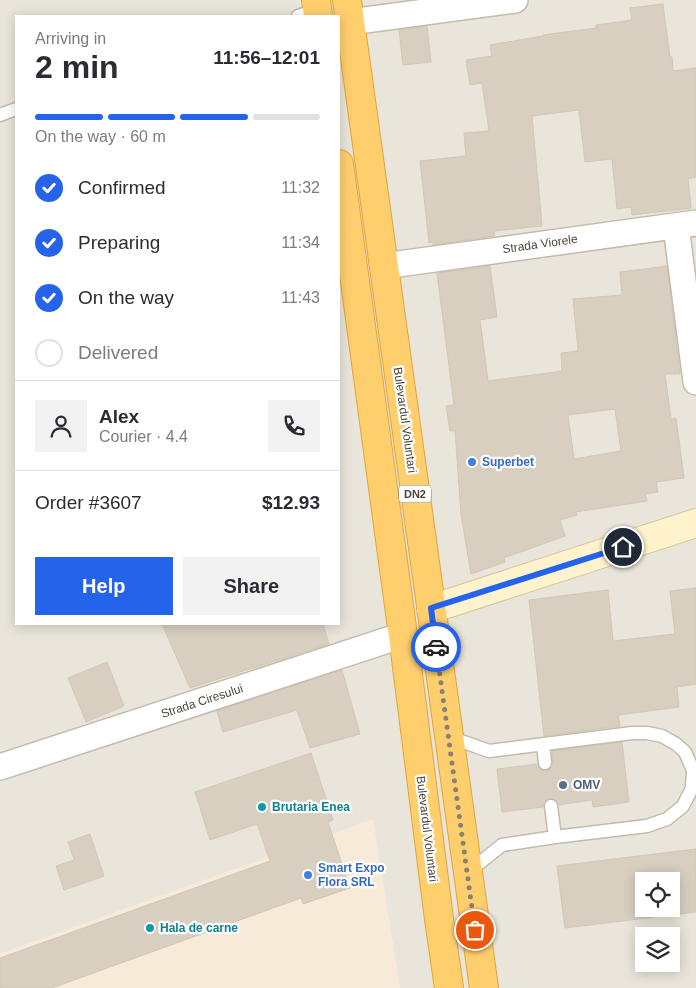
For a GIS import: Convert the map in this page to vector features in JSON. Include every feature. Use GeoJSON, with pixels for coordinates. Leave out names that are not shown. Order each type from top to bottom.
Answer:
{"type":"FeatureCollection","features":[{"type":"Feature","properties":{"kind":"highway","name":"Bulevardul Voluntari"},"geometry":{"type":"LineString","coordinates":[[349,11],[484,988]]}},
{"type":"Feature","properties":{"kind":"highway","name":"Bulevardul Voluntari"},"geometry":{"type":"LineString","coordinates":[[340,171],[449,988]]}},
{"type":"Feature","properties":{"kind":"street"},"geometry":{"type":"LineString","coordinates":[[349,11],[515,0]]}},
{"type":"Feature","properties":{"kind":"street"},"geometry":{"type":"LineString","coordinates":[[686,225],[696,382]]}},
{"type":"Feature","properties":{"kind":"street","name":"Strada Viorele"},"geometry":{"type":"LineString","coordinates":[[384,266],[686,225]]}},
{"type":"Feature","properties":{"kind":"street"},"geometry":{"type":"LineString","coordinates":[[431,608],[696,523]]}},
{"type":"Feature","properties":{"kind":"street","name":"Strada Ciresului"},"geometry":{"type":"LineString","coordinates":[[0,767],[403,635]]}},
{"type":"Feature","properties":{"kind":"lane"},"geometry":{"type":"LineString","coordinates":[[0,115],[15,109]]}},
{"type":"Feature","properties":{"kind":"lane"},"geometry":{"type":"LineString","coordinates":[[448,736],[489,751],[632,733],[647,733],[662,736],[676,744],[685,752],[693,770],[692,788],[682,806],[667,819],[647,826],[502,845],[467,873]]}},
{"type":"Feature","properties":{"kind":"lane"},"geometry":{"type":"LineString","coordinates":[[543,744],[545,763]]}},
{"type":"Feature","properties":{"kind":"lane"},"geometry":{"type":"LineString","coordinates":[[551,806],[555,837]]}},
{"type":"Feature","properties":{"kind":"shaded area"},"geometry":{"type":"Polygon","coordinates":[[[0,0],[696,0],[696,988],[400,988],[372,820],[0,954],[0,0]]]}},
{"type":"Feature","properties":{"kind":"shaded area"},"geometry":{"type":"Polygon","coordinates":[[[373,819],[400,988],[0,988],[0,954],[373,819]]]}},
{"type":"Feature","properties":{"kind":"building"},"geometry":{"type":"Polygon","coordinates":[[[663,4],[673,71],[696,68],[696,177],[688,179],[691,208],[632,215],[631,207],[617,209],[612,159],[585,162],[579,110],[532,116],[542,226],[494,231],[495,236],[433,245],[433,242],[429,243],[420,161],[466,156],[464,133],[489,131],[482,83],[470,85],[466,60],[492,56],[490,45],[596,28],[596,25],[632,20],[630,8],[663,4]]]}},
{"type":"Feature","properties":{"kind":"building"},"geometry":{"type":"Polygon","coordinates":[[[427,26],[431,62],[403,65],[399,30],[427,26]]]}},
{"type":"Feature","properties":{"kind":"building"},"geometry":{"type":"Polygon","coordinates":[[[490,266],[497,317],[480,320],[488,381],[562,371],[561,353],[578,351],[573,299],[622,295],[620,272],[667,266],[680,374],[665,374],[671,419],[676,418],[684,478],[656,482],[658,492],[645,494],[647,501],[576,512],[577,515],[560,520],[565,536],[504,558],[505,562],[471,574],[461,514],[455,431],[450,431],[446,406],[454,405],[437,273],[490,266]],[[615,409],[568,415],[574,459],[621,451],[615,409]]]}},
{"type":"Feature","properties":{"kind":"building"},"geometry":{"type":"Polygon","coordinates":[[[696,588],[696,684],[677,687],[679,707],[618,715],[620,726],[544,736],[529,600],[608,590],[613,641],[675,634],[670,591],[696,588]]]}},
{"type":"Feature","properties":{"kind":"building"},"geometry":{"type":"Polygon","coordinates":[[[162,625],[323,625],[329,644],[190,688],[162,625]]]}},
{"type":"Feature","properties":{"kind":"building"},"geometry":{"type":"Polygon","coordinates":[[[107,662],[124,706],[86,722],[68,678],[107,662]]]}},
{"type":"Feature","properties":{"kind":"building"},"geometry":{"type":"Polygon","coordinates":[[[342,670],[360,734],[310,748],[297,710],[223,732],[217,711],[342,670]]]}},
{"type":"Feature","properties":{"kind":"building","name":"OMV"},"geometry":{"type":"Polygon","coordinates":[[[622,742],[629,802],[593,807],[592,800],[559,805],[557,801],[550,798],[543,803],[543,807],[502,812],[497,769],[537,764],[541,770],[546,771],[553,766],[552,751],[622,742]]]}},
{"type":"Feature","properties":{"kind":"building"},"geometry":{"type":"Polygon","coordinates":[[[311,753],[333,820],[328,822],[350,888],[303,904],[301,898],[52,988],[0,988],[0,958],[270,861],[257,824],[210,840],[195,792],[311,753]]]}},
{"type":"Feature","properties":{"kind":"building"},"geometry":{"type":"Polygon","coordinates":[[[90,834],[104,876],[64,890],[56,866],[74,860],[68,842],[90,834]]]}},
{"type":"Feature","properties":{"kind":"building"},"geometry":{"type":"Polygon","coordinates":[[[696,849],[696,912],[680,914],[680,872],[635,872],[635,917],[655,917],[565,928],[557,866],[696,849]]]}},
{"type":"Feature","properties":{"kind":"way so far"},"geometry":{"type":"LineString","coordinates":[[436,647],[475,930]]}},
{"type":"Feature","properties":{"kind":"place","name":"Superbet"},"geometry":{"type":"Point","coordinates":[472,462]}},
{"type":"Feature","properties":{"kind":"place","name":"OMV"},"geometry":{"type":"Point","coordinates":[563,785]}},
{"type":"Feature","properties":{"kind":"place","name":"Brutaria Enea"},"geometry":{"type":"Point","coordinates":[262,807]}},
{"type":"Feature","properties":{"kind":"place","name":"Smart Expo Flora SRL"},"geometry":{"type":"Point","coordinates":[308,875]}},
{"type":"Feature","properties":{"kind":"place","name":"Hala de carne"},"geometry":{"type":"Point","coordinates":[150,928]}},
{"type":"Feature","properties":{"kind":"route"},"geometry":{"type":"LineString","coordinates":[[436,647],[431,608],[623,547]]}}]}
